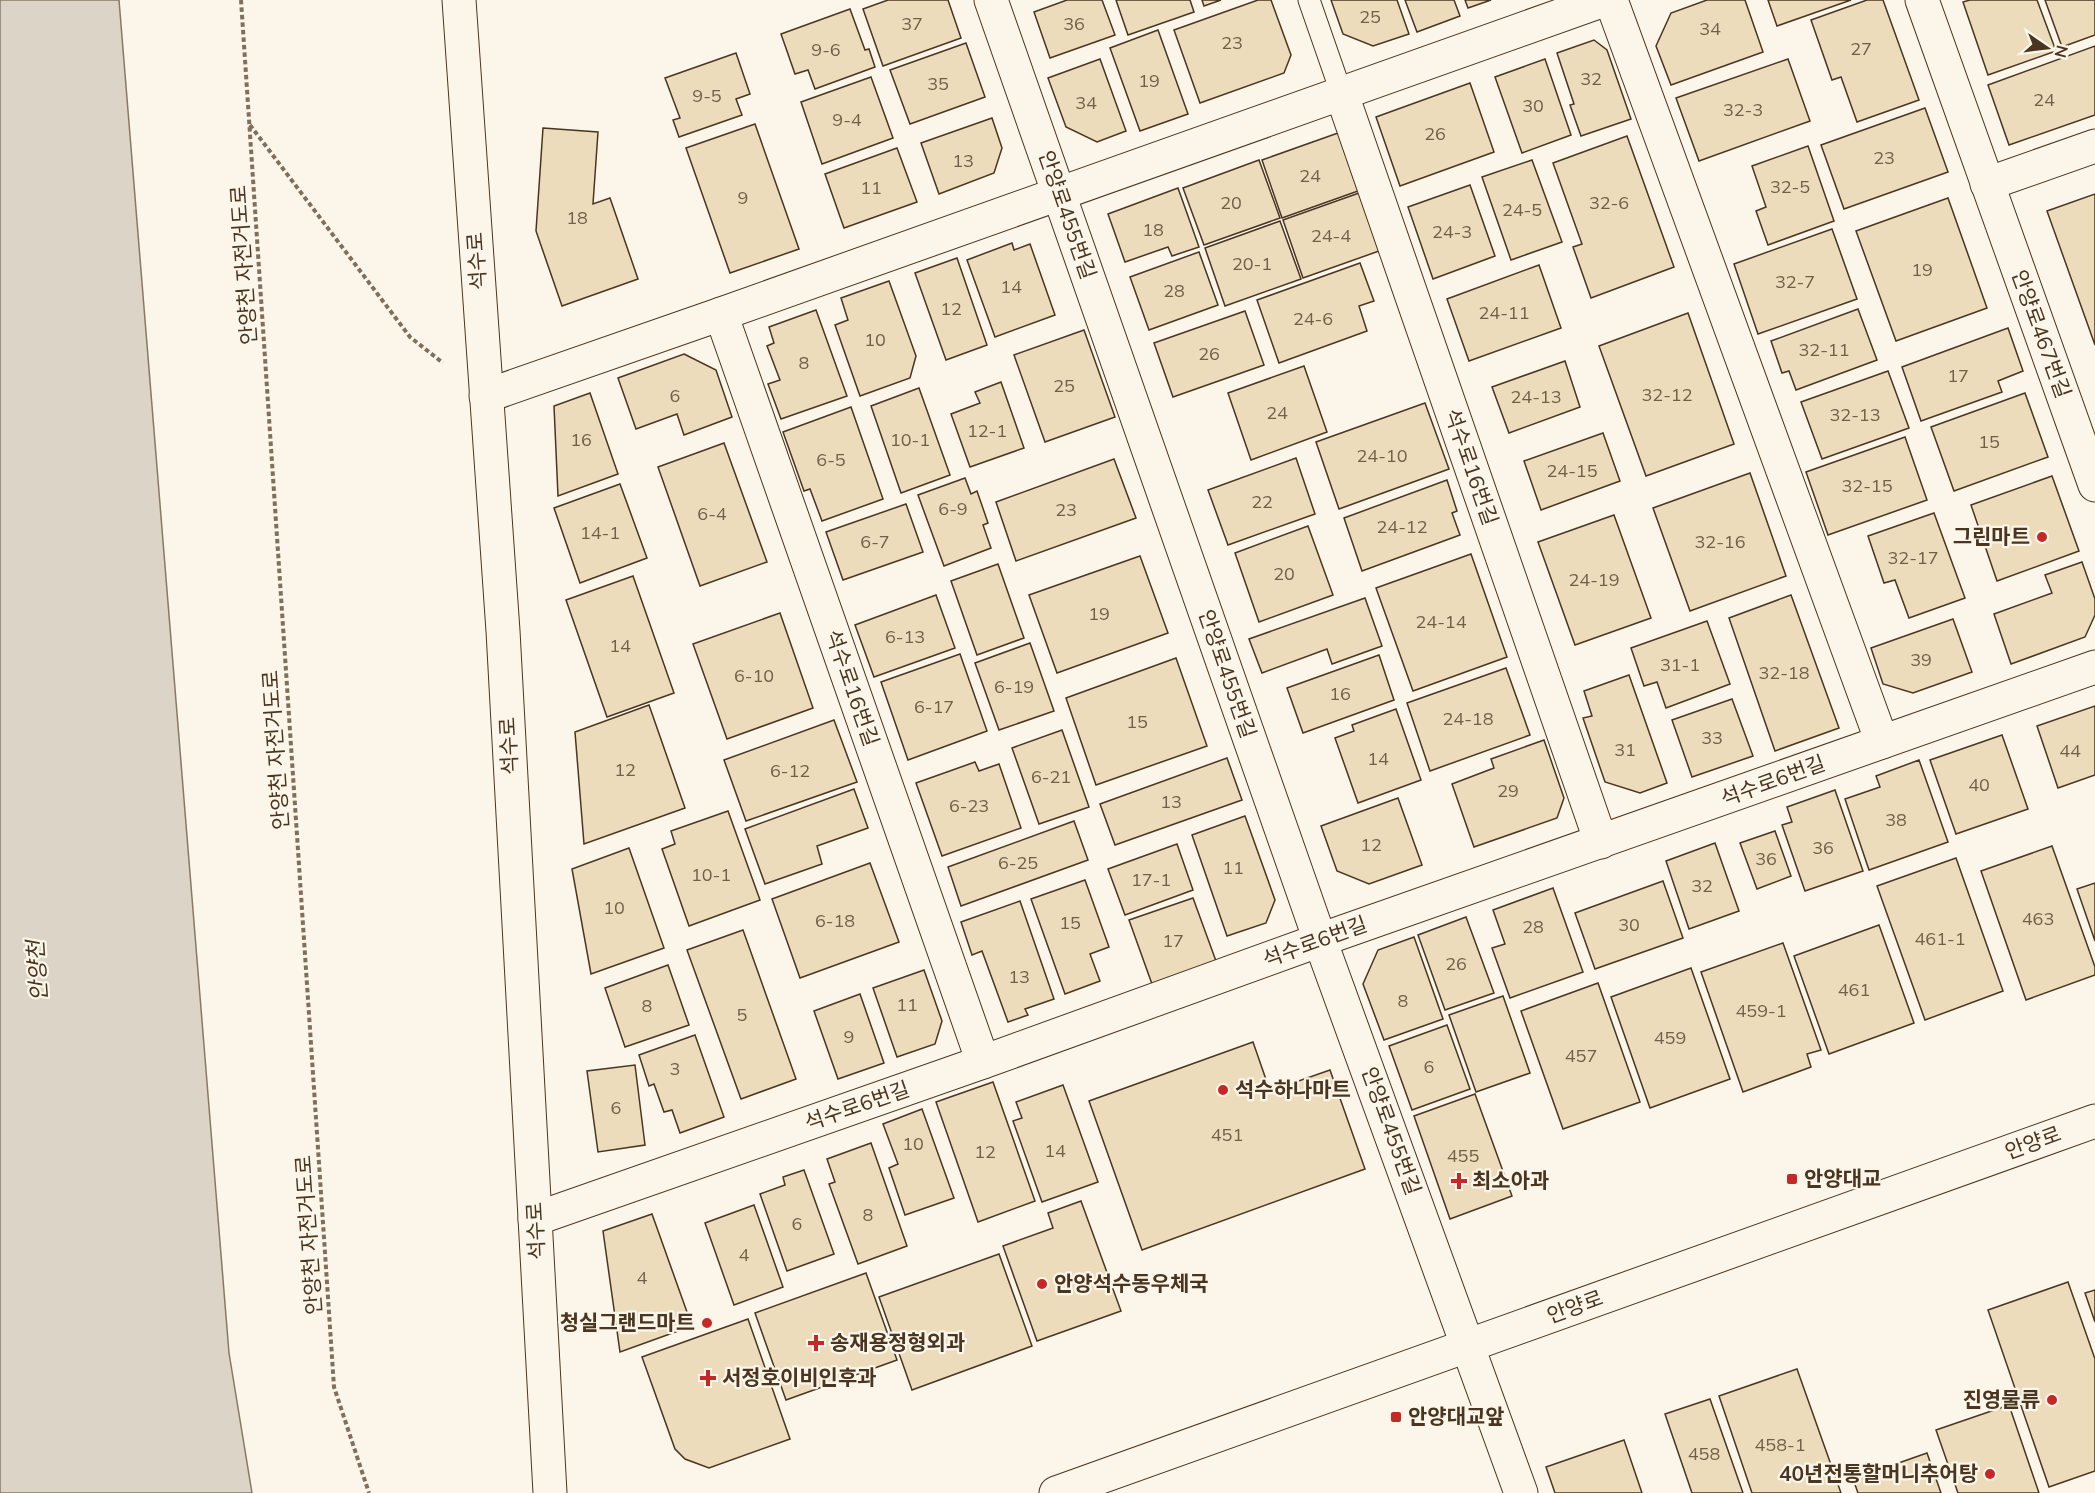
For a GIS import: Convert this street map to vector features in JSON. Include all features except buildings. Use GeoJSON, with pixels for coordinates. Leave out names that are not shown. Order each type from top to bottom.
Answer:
{"type":"FeatureCollection","features":[{"type":"Feature","properties":{"kind":"street","name":"석수로"},"geometry":{"type":"LineString","coordinates":[[459,0],[503,631],[550,1493]]}},
{"type":"Feature","properties":{"kind":"street","name":"안양로455번길"},"geometry":{"type":"LineString","coordinates":[[992,0],[1320,940],[1521,1493]]}},
{"type":"Feature","properties":{"kind":"street"},"geometry":{"type":"LineString","coordinates":[[486,396],[1604,0]]}},
{"type":"Feature","properties":{"kind":"street"},"geometry":{"type":"LineString","coordinates":[[1611,0],[1882,742]]}},
{"type":"Feature","properties":{"kind":"street","name":"안양로467번길"},"geometry":{"type":"LineString","coordinates":[[1923,0],[2095,484]]}},
{"type":"Feature","properties":{"kind":"street","name":"석수로16번길"},"geometry":{"type":"LineString","coordinates":[[1341,92],[1601,842]]}},
{"type":"Feature","properties":{"kind":"street"},"geometry":{"type":"LineString","coordinates":[[1987,184],[2095,146]]}},
{"type":"Feature","properties":{"kind":"street","name":"석수로16번길"},"geometry":{"type":"LineString","coordinates":[[721,314],[983,1062]]}},
{"type":"Feature","properties":{"kind":"street","name":"석수로6번길"},"geometry":{"type":"LineString","coordinates":[[536,1219],[2095,667]]}},
{"type":"Feature","properties":{"kind":"street","name":"안양로"},"geometry":{"type":"LineString","coordinates":[[1056,1493],[2095,1121]]}},
{"type":"Feature","properties":{"kind":"lane"},"geometry":{"type":"LineString","coordinates":[[1309,0],[1341,92]]}},
{"type":"Feature","properties":{"kind":"path","name":"안양천 자전거도로"},"geometry":{"type":"LineString","coordinates":[[241,0],[334,1387],[369,1493]]}},
{"type":"Feature","properties":{"kind":"path"},"geometry":{"type":"LineString","coordinates":[[250,124],[410,337],[486,396]]}},
{"type":"Feature","properties":{"kind":"water","name":"안양천"},"geometry":{"type":"Polygon","coordinates":[[[0,0],[119,0],[229,1353],[252,1493],[0,1493],[0,0]]]}},
{"type":"Feature","properties":{"kind":"place","name":"그린마트"},"geometry":{"type":"Point","coordinates":[2042,537]}},
{"type":"Feature","properties":{"kind":"place","name":"석수하나마트"},"geometry":{"type":"Point","coordinates":[1223,1090]}},
{"type":"Feature","properties":{"kind":"place","name":"안양대교"},"geometry":{"type":"Point","coordinates":[1792,1179]}},
{"type":"Feature","properties":{"kind":"place","name":"최소아과"},"geometry":{"type":"Point","coordinates":[1459,1181]}},
{"type":"Feature","properties":{"kind":"place","name":"안양석수동우체국"},"geometry":{"type":"Point","coordinates":[1042,1284]}},
{"type":"Feature","properties":{"kind":"place","name":"청실그랜드마트"},"geometry":{"type":"Point","coordinates":[707,1323]}},
{"type":"Feature","properties":{"kind":"place","name":"송재용정형외과"},"geometry":{"type":"Point","coordinates":[816,1343]}},
{"type":"Feature","properties":{"kind":"place","name":"서정호이비인후과"},"geometry":{"type":"Point","coordinates":[708,1378]}},
{"type":"Feature","properties":{"kind":"place","name":"진영물류"},"geometry":{"type":"Point","coordinates":[2052,1400]}},
{"type":"Feature","properties":{"kind":"place","name":"안양대교앞"},"geometry":{"type":"Point","coordinates":[1396,1417]}},
{"type":"Feature","properties":{"kind":"place","name":"40년전통할머니추어탕"},"geometry":{"type":"Point","coordinates":[1990,1474]}}]}
